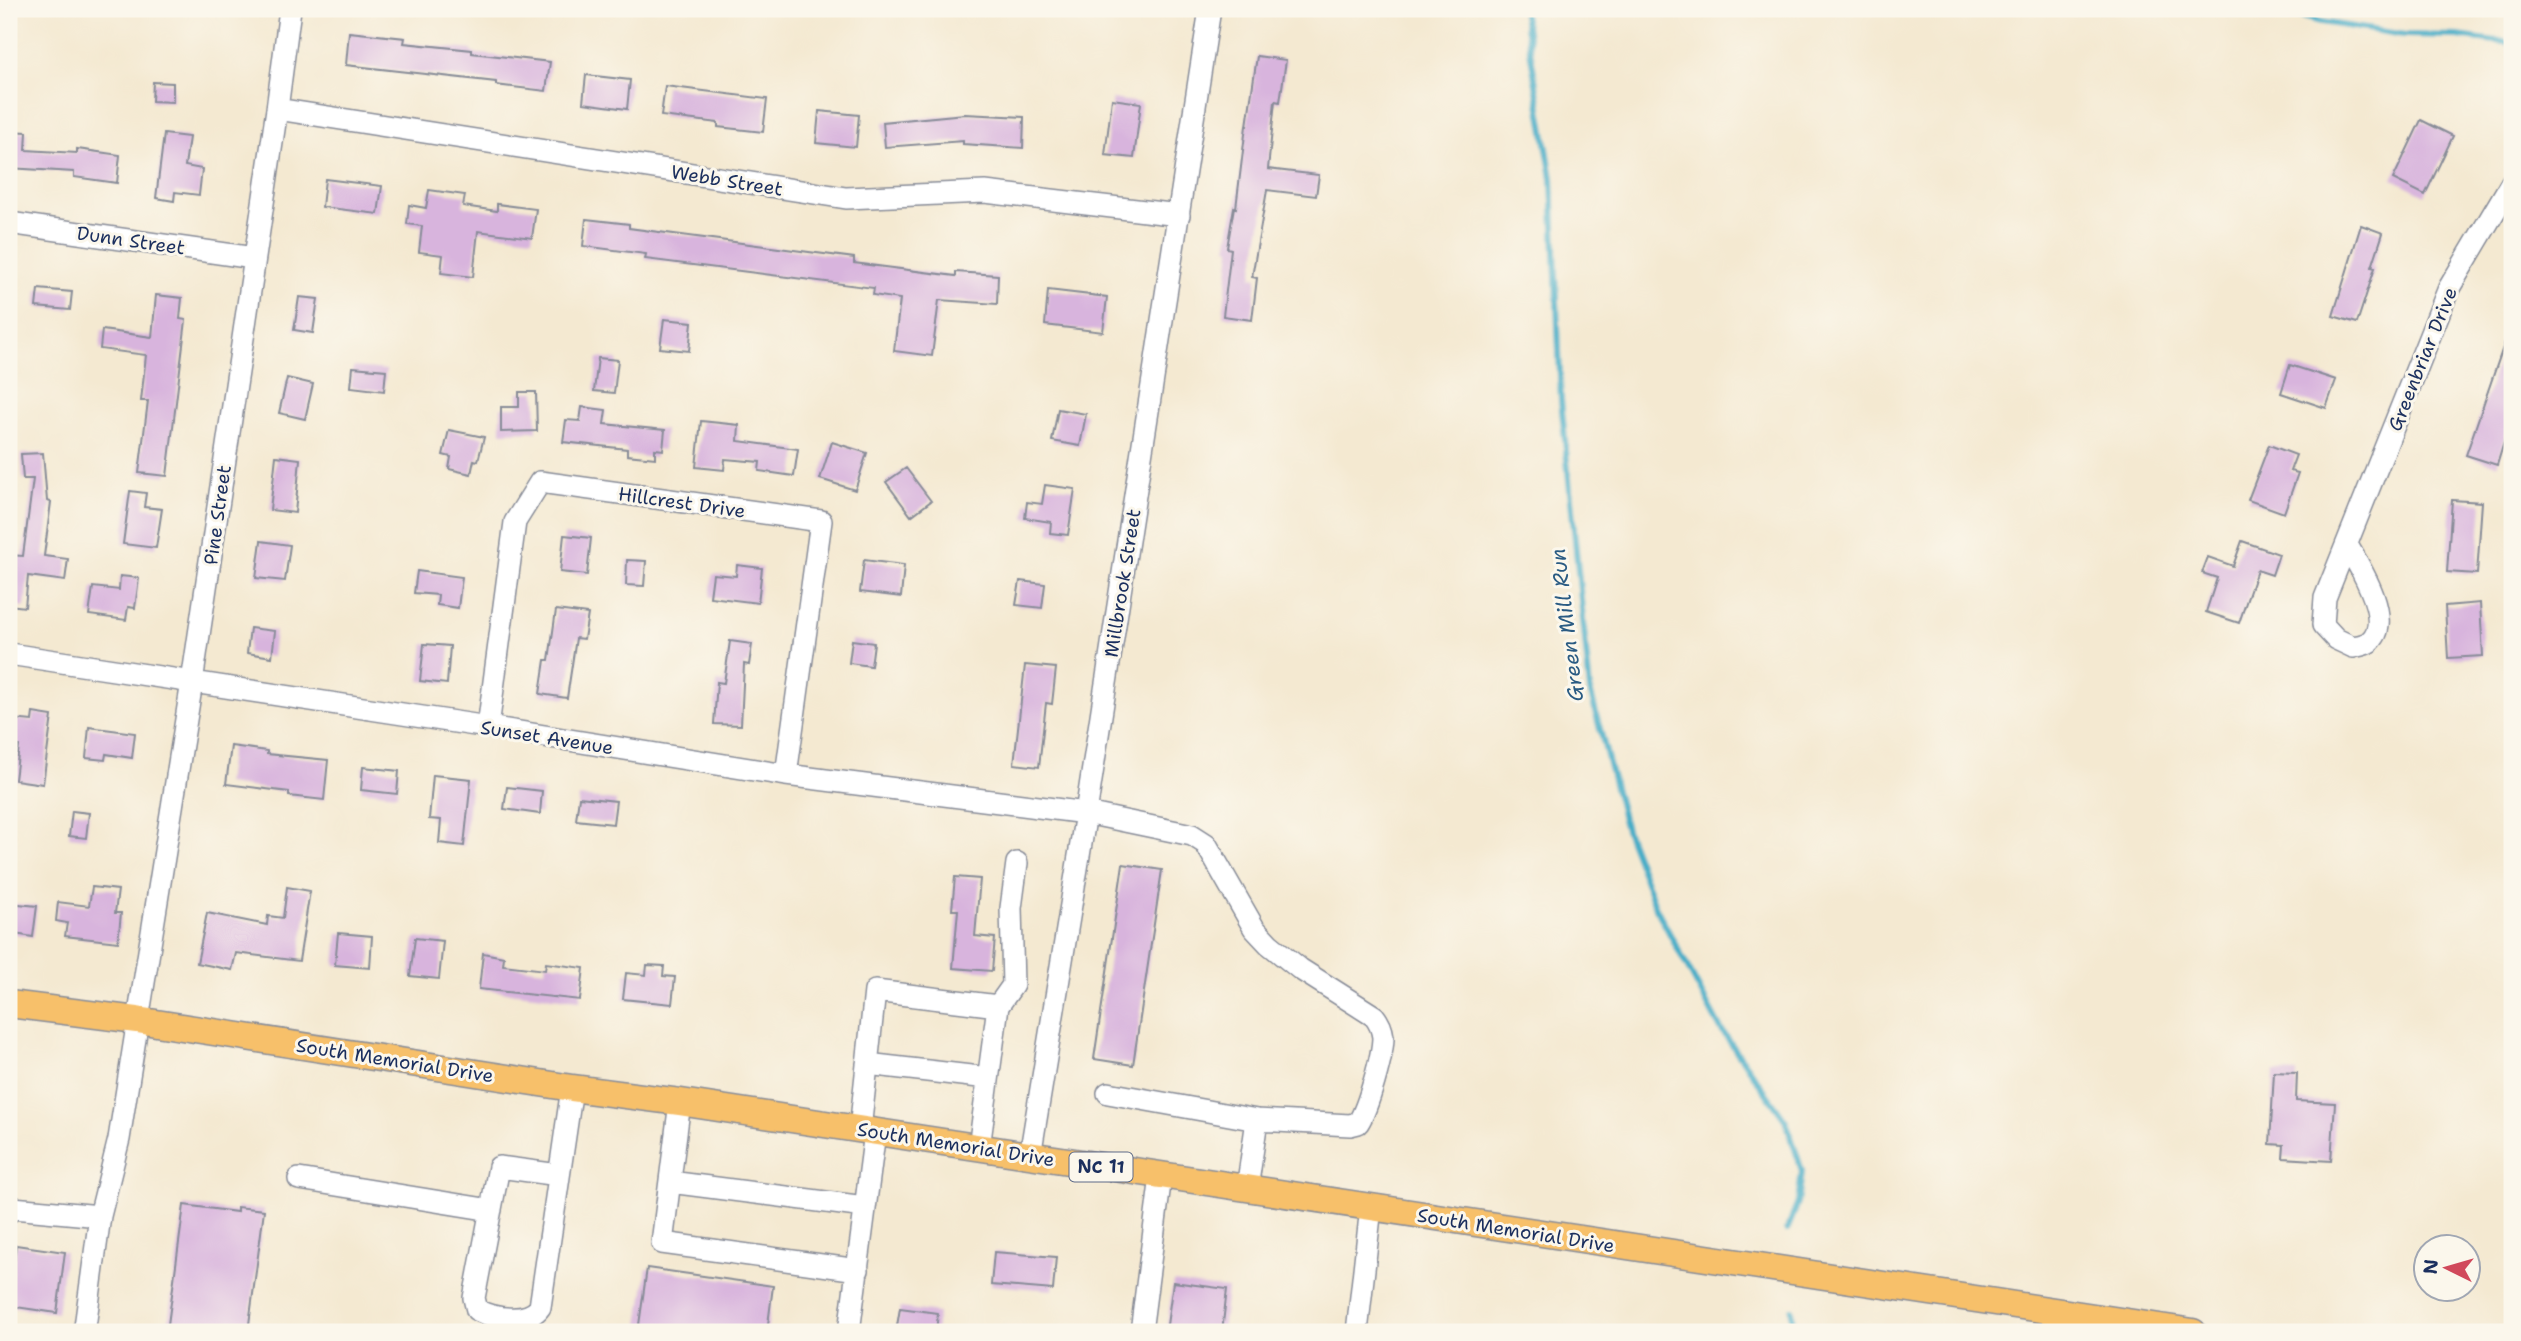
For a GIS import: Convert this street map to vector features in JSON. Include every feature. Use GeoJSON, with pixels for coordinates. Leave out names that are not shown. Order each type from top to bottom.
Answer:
{"type":"FeatureCollection","features":[{"type":"Feature","properties":{"kind":"main road","name":"South Memorial Drive"},"geometry":{"type":"LineString","coordinates":[[9,1004],[136,1020],[2193,1332]]}},
{"type":"Feature","properties":{"kind":"street","name":"Pine Street"},"geometry":{"type":"LineString","coordinates":[[81,1332],[85,1327],[100,1216],[119,1139],[192,682],[290,9]]}},
{"type":"Feature","properties":{"kind":"street","name":"Millbrook Street"},"geometry":{"type":"LineString","coordinates":[[1030,1156],[1086,813],[1210,9]]}},
{"type":"Feature","properties":{"kind":"street","name":"Webb Street"},"geometry":{"type":"LineString","coordinates":[[277,109],[846,198],[985,192],[1179,215]]}},
{"type":"Feature","properties":{"kind":"street","name":"Greenbriar Drive"},"geometry":{"type":"LineString","coordinates":[[2347,545],[2449,288],[2512,182]]}},
{"type":"Feature","properties":{"kind":"street","name":"Dunn Street"},"geometry":{"type":"LineString","coordinates":[[9,223],[254,258]]}},
{"type":"Feature","properties":{"kind":"street","name":"Hillcrest Drive"},"geometry":{"type":"LineString","coordinates":[[488,727],[515,522],[540,482],[821,521],[786,775]]}},
{"type":"Feature","properties":{"kind":"street","name":"Sunset Avenue"},"geometry":{"type":"LineString","coordinates":[[9,654],[786,775],[1086,813],[1192,835],[1206,844],[1254,928],[1262,936],[1300,968],[1374,1016],[1380,1023],[1383,1037],[1379,1057],[1366,1112],[1358,1123],[1350,1125],[1258,1120]]}},
{"type":"Feature","properties":{"kind":"street"},"geometry":{"type":"LineString","coordinates":[[979,1148],[998,1006],[1013,985],[1011,908],[1017,863]]}},
{"type":"Feature","properties":{"kind":"street"},"geometry":{"type":"LineString","coordinates":[[849,1332],[866,1207],[867,1064],[875,991],[998,1006]]}},
{"type":"Feature","properties":{"kind":"street"},"geometry":{"type":"LineString","coordinates":[[867,1064],[988,1078]]}},
{"type":"Feature","properties":{"kind":"street"},"geometry":{"type":"LineString","coordinates":[[559,1175],[499,1167],[474,1298],[477,1310],[485,1314],[520,1318],[535,1314],[540,1307],[572,1088]]}},
{"type":"Feature","properties":{"kind":"street"},"geometry":{"type":"LineString","coordinates":[[1108,1093],[1258,1120],[1247,1189]]}},
{"type":"Feature","properties":{"kind":"street"},"geometry":{"type":"LineString","coordinates":[[680,1102],[662,1243],[858,1270]]}},
{"type":"Feature","properties":{"kind":"street"},"geometry":{"type":"LineString","coordinates":[[1141,1332],[1161,1175]]}},
{"type":"Feature","properties":{"kind":"street"},"geometry":{"type":"LineString","coordinates":[[299,1179],[491,1210]]}},
{"type":"Feature","properties":{"kind":"street"},"geometry":{"type":"LineString","coordinates":[[670,1182],[866,1207]]}},
{"type":"Feature","properties":{"kind":"street"},"geometry":{"type":"LineString","coordinates":[[1356,1332],[1370,1207]]}},
{"type":"Feature","properties":{"kind":"street"},"geometry":{"type":"LineString","coordinates":[[9,1212],[13,1208],[100,1216]]}},
{"type":"Feature","properties":{"kind":"building"},"geometry":{"type":"Polygon","coordinates":[[[349,32],[405,38],[404,43],[550,62],[546,91],[496,85],[496,82],[346,65],[349,32]]]}},
{"type":"Feature","properties":{"kind":"building"},"geometry":{"type":"Polygon","coordinates":[[[1257,56],[1286,60],[1280,102],[1275,101],[1268,169],[1319,175],[1316,196],[1267,190],[1252,277],[1257,278],[1252,320],[1223,316],[1231,249],[1227,248],[1234,207],[1236,208],[1257,56]]]}},
{"type":"Feature","properties":{"kind":"building"},"geometry":{"type":"Polygon","coordinates":[[[586,75],[630,80],[627,109],[583,103],[586,75]]]}},
{"type":"Feature","properties":{"kind":"building"},"geometry":{"type":"Polygon","coordinates":[[[153,82],[173,83],[173,102],[152,101],[153,82]]]}},
{"type":"Feature","properties":{"kind":"building"},"geometry":{"type":"Polygon","coordinates":[[[665,86],[767,99],[763,132],[661,116],[665,86]]]}},
{"type":"Feature","properties":{"kind":"building"},"geometry":{"type":"Polygon","coordinates":[[[1112,99],[1141,103],[1134,158],[1105,155],[1112,99]]]}},
{"type":"Feature","properties":{"kind":"building"},"geometry":{"type":"Polygon","coordinates":[[[819,111],[859,115],[856,147],[816,143],[819,111]]]}},
{"type":"Feature","properties":{"kind":"building"},"geometry":{"type":"Polygon","coordinates":[[[965,114],[1024,117],[1023,148],[963,144],[963,141],[885,147],[883,122],[965,114]]]}},
{"type":"Feature","properties":{"kind":"building"},"geometry":{"type":"Polygon","coordinates":[[[2421,120],[2453,136],[2425,195],[2393,179],[2421,120]]]}},
{"type":"Feature","properties":{"kind":"building"},"geometry":{"type":"Polygon","coordinates":[[[9,131],[27,132],[26,150],[77,153],[77,149],[120,155],[117,183],[74,177],[74,172],[9,168],[9,131]]]}},
{"type":"Feature","properties":{"kind":"building"},"geometry":{"type":"Polygon","coordinates":[[[164,134],[189,137],[185,166],[202,169],[199,195],[175,192],[174,201],[156,198],[164,134]]]}},
{"type":"Feature","properties":{"kind":"building"},"geometry":{"type":"Polygon","coordinates":[[[325,179],[382,186],[378,214],[322,207],[325,179]]]}},
{"type":"Feature","properties":{"kind":"building"},"geometry":{"type":"Polygon","coordinates":[[[429,190],[465,195],[463,206],[497,211],[497,204],[536,209],[532,238],[478,231],[473,277],[441,273],[443,255],[419,252],[422,226],[407,224],[409,205],[426,208],[429,190]]]}},
{"type":"Feature","properties":{"kind":"building"},"geometry":{"type":"Polygon","coordinates":[[[586,219],[629,224],[629,228],[854,258],[854,263],[956,276],[956,272],[998,275],[997,304],[939,300],[932,356],[894,351],[900,299],[873,295],[874,288],[645,259],[646,254],[583,246],[586,219]]]}},
{"type":"Feature","properties":{"kind":"building"},"geometry":{"type":"Polygon","coordinates":[[[2361,225],[2383,233],[2357,323],[2333,316],[2361,225]]]}},
{"type":"Feature","properties":{"kind":"building"},"geometry":{"type":"Polygon","coordinates":[[[38,289],[72,292],[70,310],[36,307],[38,289]]]}},
{"type":"Feature","properties":{"kind":"building"},"geometry":{"type":"Polygon","coordinates":[[[1048,290],[1107,297],[1103,332],[1045,325],[1048,290]]]}},
{"type":"Feature","properties":{"kind":"building"},"geometry":{"type":"Polygon","coordinates":[[[156,295],[182,298],[180,319],[186,320],[167,476],[139,473],[148,401],[141,401],[146,355],[100,349],[102,330],[152,337],[156,295]]]}},
{"type":"Feature","properties":{"kind":"building"},"geometry":{"type":"Polygon","coordinates":[[[299,297],[318,299],[313,333],[294,330],[299,297]]]}},
{"type":"Feature","properties":{"kind":"building"},"geometry":{"type":"Polygon","coordinates":[[[664,319],[692,322],[689,351],[660,348],[664,319]]]}},
{"type":"Feature","properties":{"kind":"building"},"geometry":{"type":"Polygon","coordinates":[[[2510,327],[2512,416],[2497,465],[2466,455],[2510,327]]]}},
{"type":"Feature","properties":{"kind":"building"},"geometry":{"type":"Polygon","coordinates":[[[598,358],[618,360],[614,393],[594,391],[598,358]]]}},
{"type":"Feature","properties":{"kind":"building"},"geometry":{"type":"Polygon","coordinates":[[[2290,365],[2336,380],[2326,408],[2281,393],[2290,365]]]}},
{"type":"Feature","properties":{"kind":"building"},"geometry":{"type":"Polygon","coordinates":[[[353,367],[386,370],[384,391],[351,387],[353,367]]]}},
{"type":"Feature","properties":{"kind":"building"},"geometry":{"type":"Polygon","coordinates":[[[287,378],[313,384],[305,419],[279,413],[287,378]]]}},
{"type":"Feature","properties":{"kind":"building"},"geometry":{"type":"Polygon","coordinates":[[[519,392],[536,392],[537,431],[501,432],[501,407],[519,407],[519,392]]]}},
{"type":"Feature","properties":{"kind":"building"},"geometry":{"type":"Polygon","coordinates":[[[582,407],[606,410],[604,424],[665,430],[663,450],[655,449],[655,458],[627,455],[627,449],[563,442],[566,420],[580,421],[582,407]]]}},
{"type":"Feature","properties":{"kind":"building"},"geometry":{"type":"Polygon","coordinates":[[[1058,409],[1086,414],[1080,446],[1052,441],[1058,409]]]}},
{"type":"Feature","properties":{"kind":"building"},"geometry":{"type":"Polygon","coordinates":[[[701,421],[739,425],[738,441],[798,449],[794,476],[759,471],[760,462],[725,459],[724,470],[696,467],[701,421]]]}},
{"type":"Feature","properties":{"kind":"building"},"geometry":{"type":"Polygon","coordinates":[[[449,430],[484,437],[478,461],[474,460],[471,474],[449,469],[451,457],[443,455],[449,430]]]}},
{"type":"Feature","properties":{"kind":"building"},"geometry":{"type":"Polygon","coordinates":[[[832,442],[867,453],[855,490],[820,479],[832,442]]]}},
{"type":"Feature","properties":{"kind":"building"},"geometry":{"type":"Polygon","coordinates":[[[2269,445],[2296,455],[2290,471],[2298,473],[2284,513],[2248,500],[2269,445]]]}},
{"type":"Feature","properties":{"kind":"building"},"geometry":{"type":"Polygon","coordinates":[[[43,453],[47,501],[51,502],[44,556],[68,559],[65,581],[28,576],[25,607],[9,605],[9,555],[23,556],[33,479],[23,479],[21,454],[43,453]]]}},
{"type":"Feature","properties":{"kind":"building"},"geometry":{"type":"Polygon","coordinates":[[[276,456],[300,459],[295,513],[270,510],[276,456]]]}},
{"type":"Feature","properties":{"kind":"building"},"geometry":{"type":"Polygon","coordinates":[[[906,468],[931,501],[911,516],[886,482],[906,468]]]}},
{"type":"Feature","properties":{"kind":"building"},"geometry":{"type":"Polygon","coordinates":[[[1045,485],[1075,489],[1068,535],[1050,533],[1051,522],[1025,518],[1027,502],[1042,504],[1045,485]]]}},
{"type":"Feature","properties":{"kind":"building"},"geometry":{"type":"Polygon","coordinates":[[[130,491],[146,493],[144,507],[162,509],[156,548],[123,544],[130,491]]]}},
{"type":"Feature","properties":{"kind":"building"},"geometry":{"type":"Polygon","coordinates":[[[2452,500],[2482,502],[2477,574],[2447,572],[2452,500]]]}},
{"type":"Feature","properties":{"kind":"building"},"geometry":{"type":"Polygon","coordinates":[[[564,535],[591,538],[587,575],[560,572],[564,535]]]}},
{"type":"Feature","properties":{"kind":"building"},"geometry":{"type":"Polygon","coordinates":[[[261,541],[290,545],[285,581],[256,578],[261,541]]]}},
{"type":"Feature","properties":{"kind":"building"},"geometry":{"type":"Polygon","coordinates":[[[2242,541],[2279,554],[2272,575],[2257,570],[2239,623],[2206,612],[2217,578],[2202,573],[2208,557],[2233,566],[2242,541]]]}},
{"type":"Feature","properties":{"kind":"building"},"geometry":{"type":"Polygon","coordinates":[[[627,560],[646,561],[644,586],[626,585],[627,560]]]}},
{"type":"Feature","properties":{"kind":"building"},"geometry":{"type":"Polygon","coordinates":[[[864,560],[904,565],[901,597],[860,592],[864,560]]]}},
{"type":"Feature","properties":{"kind":"building"},"geometry":{"type":"Polygon","coordinates":[[[737,565],[762,568],[758,603],[710,597],[713,574],[736,576],[737,565]]]}},
{"type":"Feature","properties":{"kind":"building"},"geometry":{"type":"Polygon","coordinates":[[[417,571],[462,577],[458,608],[437,605],[438,595],[414,593],[417,571]]]}},
{"type":"Feature","properties":{"kind":"building"},"geometry":{"type":"Polygon","coordinates":[[[120,576],[139,578],[135,608],[128,607],[126,620],[89,615],[93,587],[119,590],[120,576]]]}},
{"type":"Feature","properties":{"kind":"building"},"geometry":{"type":"Polygon","coordinates":[[[1020,581],[1045,584],[1042,608],[1016,605],[1020,581]]]}},
{"type":"Feature","properties":{"kind":"building"},"geometry":{"type":"Polygon","coordinates":[[[2480,603],[2483,656],[2448,658],[2445,606],[2480,603]]]}},
{"type":"Feature","properties":{"kind":"building"},"geometry":{"type":"Polygon","coordinates":[[[556,610],[588,614],[584,639],[576,638],[567,698],[540,694],[545,660],[549,660],[556,610]]]}},
{"type":"Feature","properties":{"kind":"building"},"geometry":{"type":"Polygon","coordinates":[[[250,628],[275,631],[272,657],[247,653],[250,628]]]}},
{"type":"Feature","properties":{"kind":"building"},"geometry":{"type":"Polygon","coordinates":[[[852,640],[874,643],[871,666],[849,663],[852,640]]]}},
{"type":"Feature","properties":{"kind":"building"},"geometry":{"type":"Polygon","coordinates":[[[730,641],[752,644],[749,665],[744,664],[741,725],[714,724],[717,682],[724,683],[730,641]]]}},
{"type":"Feature","properties":{"kind":"building"},"geometry":{"type":"Polygon","coordinates":[[[424,644],[450,646],[447,684],[420,681],[424,644]]]}},
{"type":"Feature","properties":{"kind":"building"},"geometry":{"type":"Polygon","coordinates":[[[1025,665],[1056,668],[1052,704],[1046,703],[1039,767],[1014,764],[1025,665]]]}},
{"type":"Feature","properties":{"kind":"building"},"geometry":{"type":"Polygon","coordinates":[[[33,713],[52,716],[43,784],[15,780],[19,746],[10,744],[13,719],[32,721],[33,713]]]}},
{"type":"Feature","properties":{"kind":"building"},"geometry":{"type":"Polygon","coordinates":[[[89,727],[135,733],[132,758],[106,754],[105,760],[86,758],[89,727]]]}},
{"type":"Feature","properties":{"kind":"building"},"geometry":{"type":"Polygon","coordinates":[[[231,746],[267,751],[267,754],[328,760],[324,800],[289,796],[289,792],[226,784],[231,746]]]}},
{"type":"Feature","properties":{"kind":"building"},"geometry":{"type":"Polygon","coordinates":[[[363,767],[399,771],[397,794],[361,790],[363,767]]]}},
{"type":"Feature","properties":{"kind":"building"},"geometry":{"type":"Polygon","coordinates":[[[433,775],[471,779],[464,846],[439,843],[441,820],[429,819],[433,775]]]}},
{"type":"Feature","properties":{"kind":"building"},"geometry":{"type":"Polygon","coordinates":[[[507,787],[542,791],[540,814],[504,809],[507,787]]]}},
{"type":"Feature","properties":{"kind":"building"},"geometry":{"type":"Polygon","coordinates":[[[579,797],[616,801],[613,824],[576,820],[579,797]]]}},
{"type":"Feature","properties":{"kind":"building"},"geometry":{"type":"Polygon","coordinates":[[[72,811],[89,813],[86,838],[69,836],[72,811]]]}},
{"type":"Feature","properties":{"kind":"building"},"geometry":{"type":"Polygon","coordinates":[[[1123,864],[1162,870],[1133,1065],[1094,1059],[1123,864]]]}},
{"type":"Feature","properties":{"kind":"building"},"geometry":{"type":"Polygon","coordinates":[[[955,877],[980,879],[975,936],[995,938],[992,971],[953,968],[958,910],[952,910],[955,877]]]}},
{"type":"Feature","properties":{"kind":"building"},"geometry":{"type":"Polygon","coordinates":[[[92,887],[118,890],[115,913],[121,913],[118,942],[65,936],[67,923],[56,921],[58,902],[89,906],[92,887]]]}},
{"type":"Feature","properties":{"kind":"building"},"geometry":{"type":"Polygon","coordinates":[[[287,887],[310,891],[299,961],[236,953],[232,970],[197,963],[207,913],[267,925],[268,916],[283,918],[287,887]]]}},
{"type":"Feature","properties":{"kind":"building"},"geometry":{"type":"Polygon","coordinates":[[[9,903],[37,906],[33,937],[9,933],[9,903]]]}},
{"type":"Feature","properties":{"kind":"building"},"geometry":{"type":"Polygon","coordinates":[[[338,933],[372,936],[370,968],[335,965],[338,933]]]}},
{"type":"Feature","properties":{"kind":"building"},"geometry":{"type":"Polygon","coordinates":[[[415,938],[443,941],[439,979],[410,976],[415,938]]]}},
{"type":"Feature","properties":{"kind":"building"},"geometry":{"type":"Polygon","coordinates":[[[483,953],[504,957],[503,965],[545,970],[546,963],[584,968],[580,1000],[479,989],[483,953]]]}},
{"type":"Feature","properties":{"kind":"building"},"geometry":{"type":"Polygon","coordinates":[[[647,965],[664,966],[663,976],[675,977],[672,1004],[623,999],[626,973],[646,975],[647,965]]]}},
{"type":"Feature","properties":{"kind":"building"},"geometry":{"type":"Polygon","coordinates":[[[2274,1072],[2297,1073],[2296,1101],[2335,1103],[2331,1161],[2283,1158],[2284,1145],[2270,1144],[2274,1072]]]}},
{"type":"Feature","properties":{"kind":"building"},"geometry":{"type":"Polygon","coordinates":[[[184,1205],[237,1212],[237,1207],[264,1210],[248,1332],[167,1332],[184,1205]]]}},
{"type":"Feature","properties":{"kind":"building"},"geometry":{"type":"Polygon","coordinates":[[[16,1245],[65,1252],[57,1313],[9,1306],[16,1245]]]}},
{"type":"Feature","properties":{"kind":"building"},"geometry":{"type":"Polygon","coordinates":[[[994,1252],[1056,1257],[1053,1290],[991,1285],[994,1252]]]}},
{"type":"Feature","properties":{"kind":"building"},"geometry":{"type":"Polygon","coordinates":[[[647,1268],[773,1286],[767,1332],[638,1332],[647,1268]]]}},
{"type":"Feature","properties":{"kind":"building"},"geometry":{"type":"Polygon","coordinates":[[[1173,1282],[1227,1289],[1222,1332],[1166,1332],[1173,1282]]]}},
{"type":"Feature","properties":{"kind":"building"},"geometry":{"type":"Polygon","coordinates":[[[900,1308],[938,1313],[936,1332],[896,1332],[900,1308]]]}},
{"type":"Feature","properties":{"kind":"waterway","name":"Green Mill Run"},"geometry":{"type":"LineString","coordinates":[[1523,9],[1552,178],[1561,400],[1590,690],[1626,830],[1656,908],[1720,1028],[1786,1121],[1802,1171],[1798,1203],[1787,1230]]}},
{"type":"Feature","properties":{"kind":"waterway"},"geometry":{"type":"LineString","coordinates":[[2273,9],[2321,22],[2405,35],[2457,36],[2512,43]]}},
{"type":"Feature","properties":{"kind":"waterway","name":"Green Mill Run"},"geometry":{"type":"LineString","coordinates":[[1792,1310],[1793,1332]]}}]}
